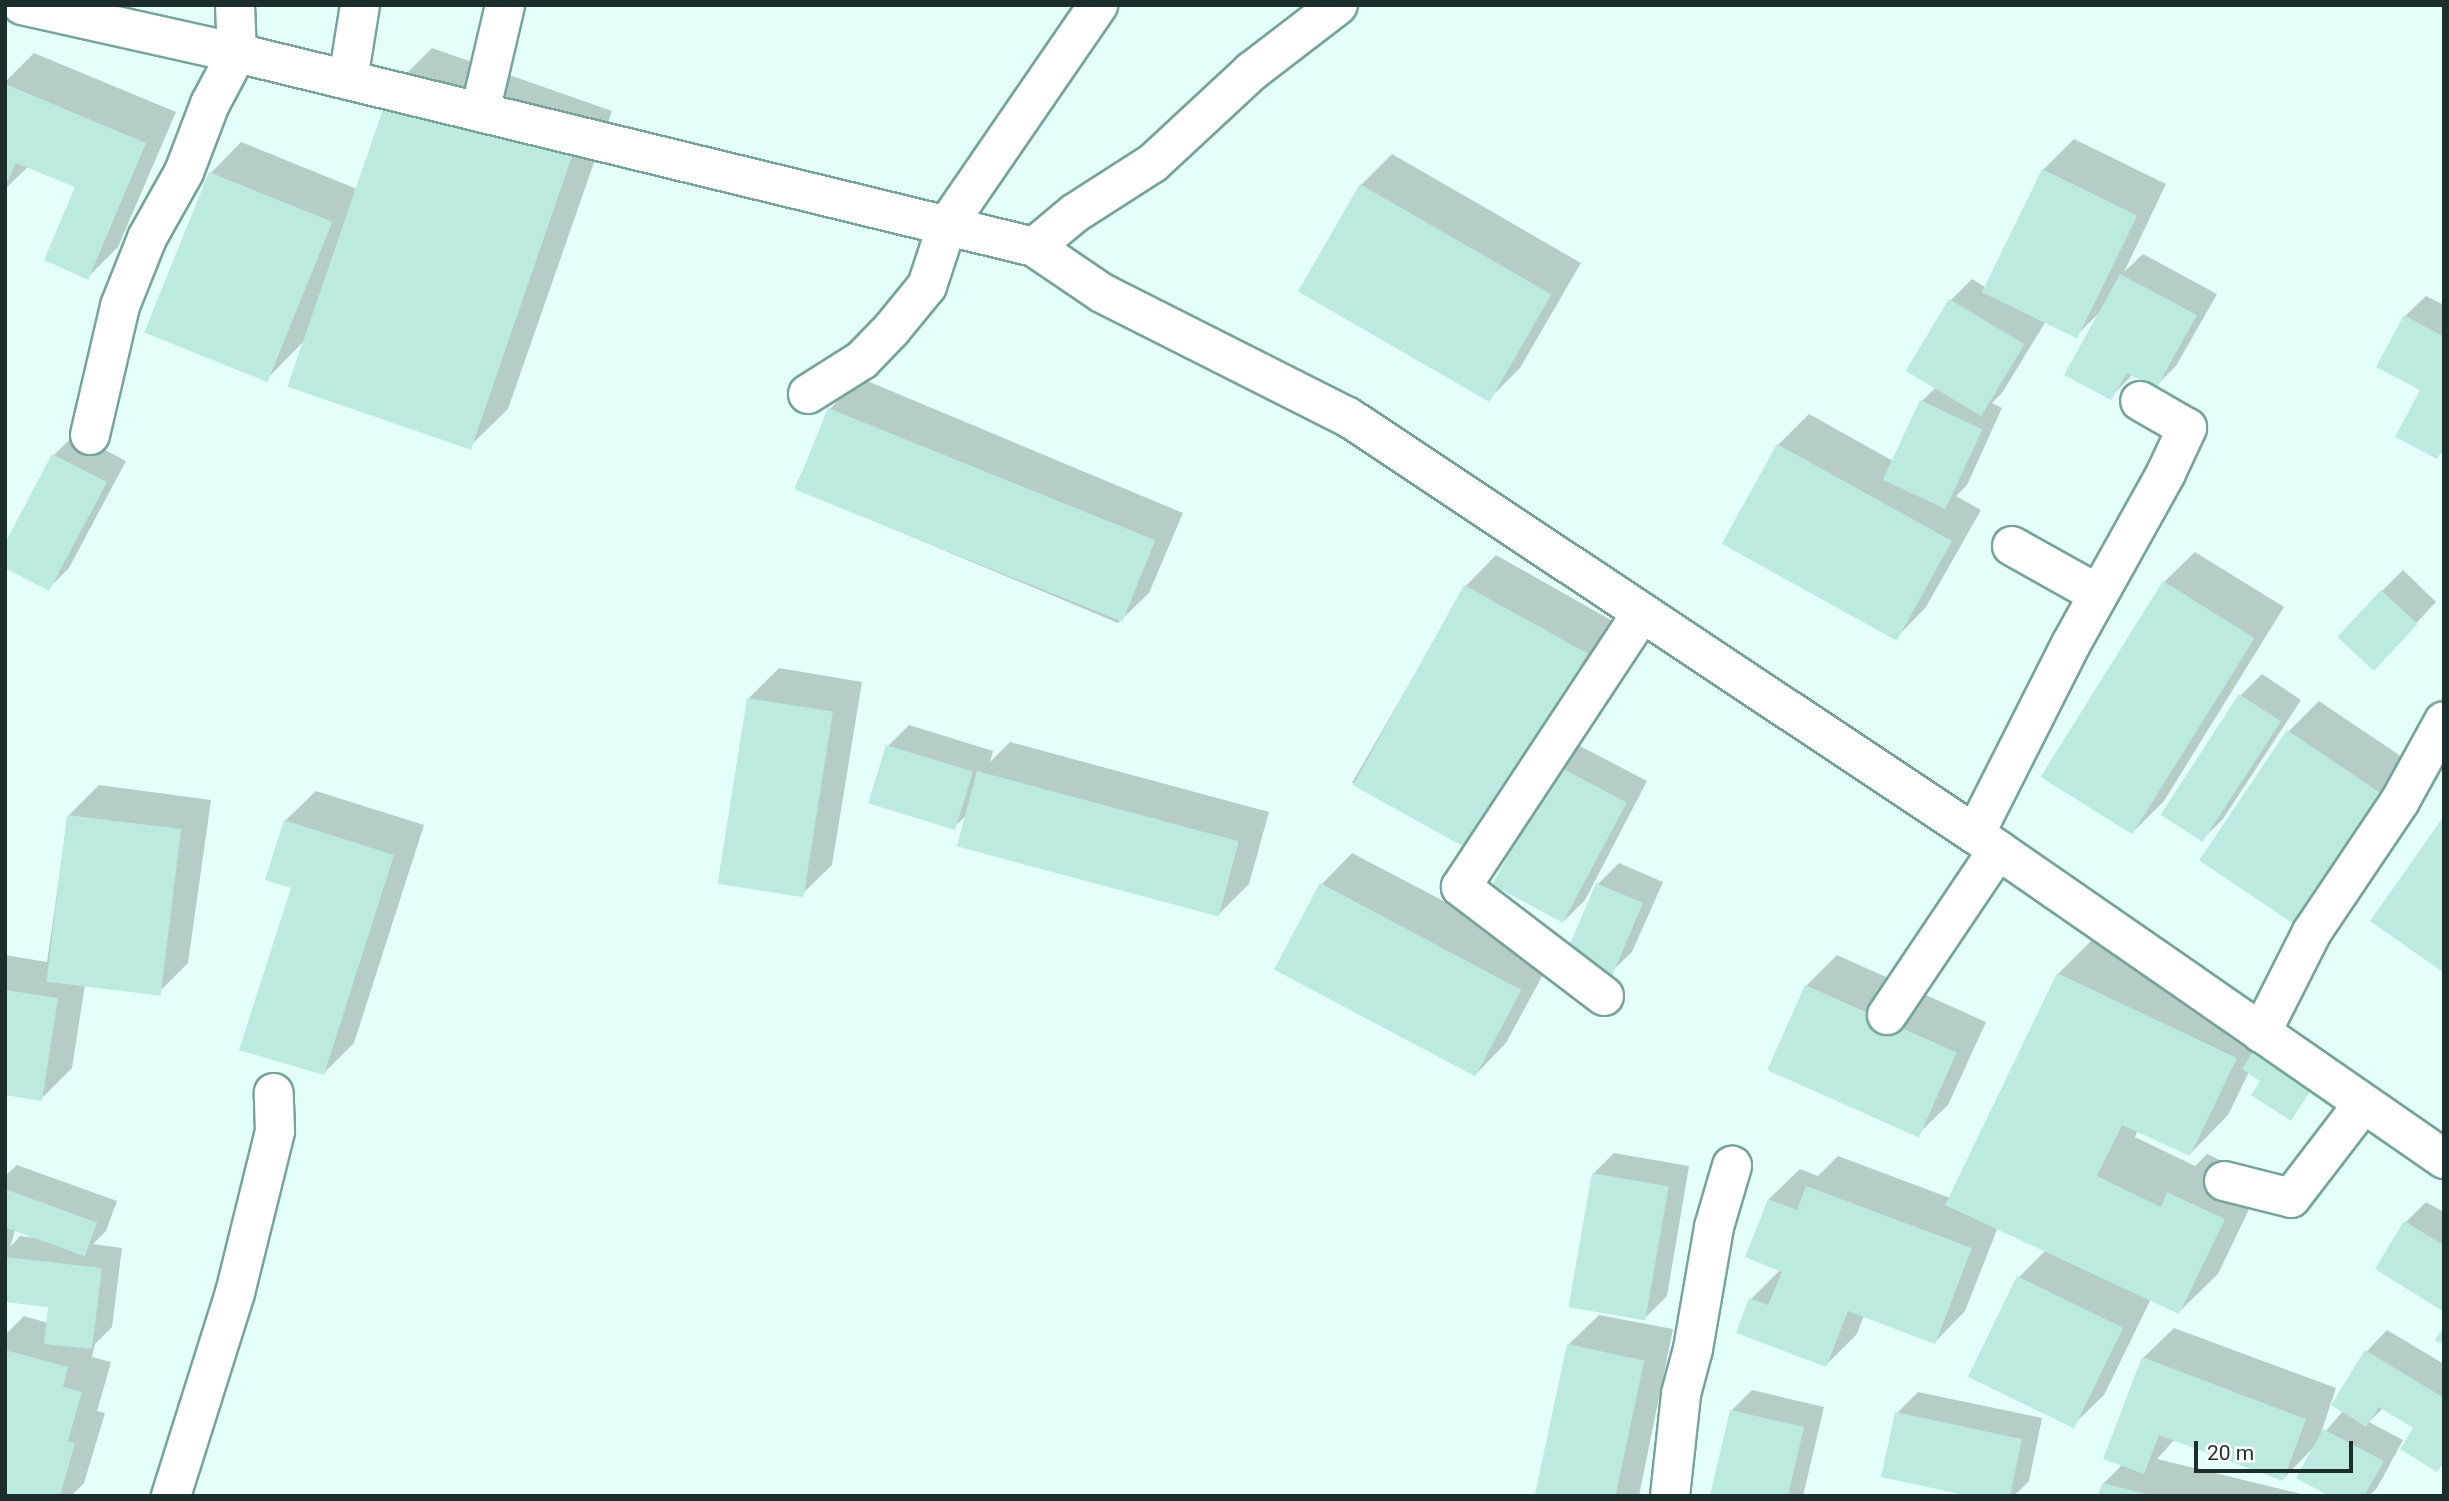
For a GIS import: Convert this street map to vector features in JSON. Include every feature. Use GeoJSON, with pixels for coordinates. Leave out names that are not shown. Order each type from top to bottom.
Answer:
{"type":"FeatureCollection","features":[{"type":"Feature","properties":{"kind":"street"},"geometry":{"type":"LineString","coordinates":[[22,5],[237,53],[1034,247],[1102,293],[1348,417],[1986,842],[2444,1159]]}},
{"type":"Feature","properties":{"kind":"street"},"geometry":{"type":"LineString","coordinates":[[90,435],[120,306],[147,238],[184,172],[210,104],[237,53],[235,5]]}},
{"type":"Feature","properties":{"kind":"street"},"geometry":{"type":"LineString","coordinates":[[348,80],[360,5]]}},
{"type":"Feature","properties":{"kind":"street"},"geometry":{"type":"LineString","coordinates":[[480,112],[505,5]]}},
{"type":"Feature","properties":{"kind":"street"},"geometry":{"type":"LineString","coordinates":[[808,394],[862,360],[927,286],[947,225],[1098,5]]}},
{"type":"Feature","properties":{"kind":"street"},"geometry":{"type":"LineString","coordinates":[[1034,247],[1075,213],[1153,163],[1252,71],[1338,5]]}},
{"type":"Feature","properties":{"kind":"street"},"geometry":{"type":"LineString","coordinates":[[1887,1015],[1986,842],[2098,594],[2166,473],[2187,428],[2140,401]]}},
{"type":"Feature","properties":{"kind":"street"},"geometry":{"type":"LineString","coordinates":[[2012,546],[2098,594]]}},
{"type":"Feature","properties":{"kind":"street"},"geometry":{"type":"LineString","coordinates":[[1604,996],[1461,887],[1642,613]]}},
{"type":"Feature","properties":{"kind":"street"},"geometry":{"type":"LineString","coordinates":[[2261,1033],[2312,932],[2400,801],[2444,721]]}},
{"type":"Feature","properties":{"kind":"street"},"geometry":{"type":"LineString","coordinates":[[171,1496],[235,1293],[275,1131],[274,1093]]}},
{"type":"Feature","properties":{"kind":"street"},"geometry":{"type":"LineString","coordinates":[[2224,1181],[2291,1198],[2363,1104]]}},
{"type":"Feature","properties":{"kind":"street"},"geometry":{"type":"LineString","coordinates":[[1670,1496],[1681,1394],[1693,1349],[1714,1227],[1732,1166]]}},
{"type":"Feature","properties":{"kind":"building"},"geometry":{"type":"Polygon","coordinates":[[[5,84],[146,143],[88,280],[44,260],[75,187],[16,163],[5,187],[5,84]]]}},
{"type":"Feature","properties":{"kind":"building"},"geometry":{"type":"Polygon","coordinates":[[[391,86],[574,149],[471,450],[287,387],[391,86]]]}},
{"type":"Feature","properties":{"kind":"building"},"geometry":{"type":"Polygon","coordinates":[[[2042,169],[2137,215],[2077,339],[1982,292],[2042,169]]]}},
{"type":"Feature","properties":{"kind":"building"},"geometry":{"type":"Polygon","coordinates":[[[209,172],[332,222],[268,382],[144,332],[209,172]]]}},
{"type":"Feature","properties":{"kind":"building"},"geometry":{"type":"Polygon","coordinates":[[[1360,184],[1551,294],[1489,402],[1298,291],[1360,184]]]}},
{"type":"Feature","properties":{"kind":"building"},"geometry":{"type":"Polygon","coordinates":[[[2120,274],[2197,315],[2156,389],[2127,373],[2111,400],[2064,375],[2120,274]]]}},
{"type":"Feature","properties":{"kind":"building"},"geometry":{"type":"Polygon","coordinates":[[[1949,299],[2024,344],[1981,416],[1906,371],[1949,299]]]}},
{"type":"Feature","properties":{"kind":"building"},"geometry":{"type":"Polygon","coordinates":[[[2404,315],[2444,337],[2444,447],[2437,459],[2395,437],[2420,390],[2376,367],[2404,315]]]}},
{"type":"Feature","properties":{"kind":"building"},"geometry":{"type":"Polygon","coordinates":[[[1920,400],[1983,429],[1945,509],[1883,480],[1920,400]]]}},
{"type":"Feature","properties":{"kind":"building"},"geometry":{"type":"Polygon","coordinates":[[[828,408],[1155,540],[1122,622],[795,490],[828,408]]]}},
{"type":"Feature","properties":{"kind":"building"},"geometry":{"type":"Polygon","coordinates":[[[1777,444],[1952,541],[1897,641],[1722,544],[1777,444]]]}},
{"type":"Feature","properties":{"kind":"building"},"geometry":{"type":"Polygon","coordinates":[[[52,454],[107,482],[49,591],[5,568],[5,543],[52,454]]]}},
{"type":"Feature","properties":{"kind":"building"},"geometry":{"type":"Polygon","coordinates":[[[2163,581],[2255,638],[2132,834],[2041,777],[2163,581]]]}},
{"type":"Feature","properties":{"kind":"building"},"geometry":{"type":"Polygon","coordinates":[[[1464,585],[1587,653],[1476,854],[1353,785],[1464,585]]]}},
{"type":"Feature","properties":{"kind":"building"},"geometry":{"type":"Polygon","coordinates":[[[2381,590],[2418,624],[2374,671],[2337,637],[2381,590]]]}},
{"type":"Feature","properties":{"kind":"building"},"geometry":{"type":"Polygon","coordinates":[[[2239,694],[2281,721],[2203,842],[2161,815],[2239,694]]]}},
{"type":"Feature","properties":{"kind":"building"},"geometry":{"type":"Polygon","coordinates":[[[747,698],[833,712],[804,897],[718,884],[747,698]]]}},
{"type":"Feature","properties":{"kind":"building"},"geometry":{"type":"Polygon","coordinates":[[[2287,730],[2382,794],[2295,924],[2199,860],[2287,730]]]}},
{"type":"Feature","properties":{"kind":"building"},"geometry":{"type":"Polygon","coordinates":[[[886,745],[973,772],[955,830],[868,803],[886,745]]]}},
{"type":"Feature","properties":{"kind":"building"},"geometry":{"type":"Polygon","coordinates":[[[1556,765],[1627,803],[1563,923],[1492,885],[1556,765]]]}},
{"type":"Feature","properties":{"kind":"building"},"geometry":{"type":"Polygon","coordinates":[[[977,771],[1239,841],[1219,916],[957,846],[977,771]]]}},
{"type":"Feature","properties":{"kind":"building"},"geometry":{"type":"Polygon","coordinates":[[[67,815],[181,829],[161,996],[47,982],[67,815]]]}},
{"type":"Feature","properties":{"kind":"building"},"geometry":{"type":"Polygon","coordinates":[[[2444,816],[2444,973],[2370,921],[2444,816]]]}},
{"type":"Feature","properties":{"kind":"building"},"geometry":{"type":"Polygon","coordinates":[[[284,820],[394,855],[324,1075],[239,1050],[291,888],[265,880],[284,820]]]}},
{"type":"Feature","properties":{"kind":"building"},"geometry":{"type":"Polygon","coordinates":[[[1320,883],[1521,990],[1475,1077],[1274,970],[1320,883]]]}},
{"type":"Feature","properties":{"kind":"building"},"geometry":{"type":"Polygon","coordinates":[[[1596,883],[1643,903],[1612,975],[1566,955],[1596,883]]]}},
{"type":"Feature","properties":{"kind":"building"},"geometry":{"type":"Polygon","coordinates":[[[2057,973],[2237,1058],[2190,1156],[2122,1125],[2097,1176],[2161,1207],[2167,1192],[2225,1219],[2179,1314],[1945,1205],[2057,973]]]}},
{"type":"Feature","properties":{"kind":"building"},"geometry":{"type":"Polygon","coordinates":[[[1805,985],[1957,1053],[1919,1137],[1767,1070],[1805,985]]]}},
{"type":"Feature","properties":{"kind":"building"},"geometry":{"type":"Polygon","coordinates":[[[5,990],[58,998],[42,1101],[5,1095],[5,990]]]}},
{"type":"Feature","properties":{"kind":"building"},"geometry":{"type":"Polygon","coordinates":[[[2256,1047],[2314,1085],[2291,1121],[2251,1095],[2260,1081],[2242,1069],[2256,1047]]]}},
{"type":"Feature","properties":{"kind":"building"},"geometry":{"type":"Polygon","coordinates":[[[1592,1173],[1669,1187],[1645,1320],[1568,1307],[1592,1173]]]}},
{"type":"Feature","properties":{"kind":"building"},"geometry":{"type":"Polygon","coordinates":[[[1806,1186],[1972,1248],[1935,1344],[1848,1311],[1826,1367],[1736,1333],[1749,1298],[1768,1305],[1782,1272],[1745,1257],[1768,1199],[1797,1210],[1806,1186]]]}},
{"type":"Feature","properties":{"kind":"building"},"geometry":{"type":"Polygon","coordinates":[[[5,1189],[97,1223],[85,1256],[5,1227],[5,1189]]]}},
{"type":"Feature","properties":{"kind":"building"},"geometry":{"type":"Polygon","coordinates":[[[2404,1221],[2444,1245],[2444,1312],[2375,1269],[2404,1221]]]}},
{"type":"Feature","properties":{"kind":"building"},"geometry":{"type":"Polygon","coordinates":[[[5,1257],[102,1268],[92,1349],[44,1344],[48,1307],[5,1302],[5,1257]]]}},
{"type":"Feature","properties":{"kind":"building"},"geometry":{"type":"Polygon","coordinates":[[[2017,1276],[2123,1328],[2074,1428],[1968,1377],[2017,1276]]]}},
{"type":"Feature","properties":{"kind":"building"},"geometry":{"type":"Polygon","coordinates":[[[2444,1326],[2444,1345],[2435,1340],[2444,1326]]]}},
{"type":"Feature","properties":{"kind":"building"},"geometry":{"type":"Polygon","coordinates":[[[1567,1344],[1644,1360],[1615,1496],[1535,1496],[1567,1344]]]}},
{"type":"Feature","properties":{"kind":"building"},"geometry":{"type":"Polygon","coordinates":[[[5,1350],[68,1367],[63,1387],[82,1392],[68,1441],[75,1443],[60,1496],[5,1496],[5,1350]]]}},
{"type":"Feature","properties":{"kind":"building"},"geometry":{"type":"Polygon","coordinates":[[[2365,1350],[2444,1398],[2444,1461],[2437,1472],[2400,1449],[2413,1428],[2379,1407],[2366,1427],[2331,1405],[2365,1350]]]}},
{"type":"Feature","properties":{"kind":"building"},"geometry":{"type":"Polygon","coordinates":[[[2142,1357],[2306,1419],[2283,1481],[2159,1435],[2144,1474],[2103,1459],[2142,1357]]]}},
{"type":"Feature","properties":{"kind":"building"},"geometry":{"type":"Polygon","coordinates":[[[1730,1410],[1804,1427],[1788,1496],[1710,1496],[1730,1410]]]}},
{"type":"Feature","properties":{"kind":"building"},"geometry":{"type":"Polygon","coordinates":[[[1895,1412],[2022,1439],[2010,1496],[1969,1496],[1881,1477],[1895,1412]]]}},
{"type":"Feature","properties":{"kind":"building"},"geometry":{"type":"Polygon","coordinates":[[[2323,1429],[2384,1461],[2364,1496],[2329,1496],[2296,1478],[2323,1429]]]}},
{"type":"Feature","properties":{"kind":"building"},"geometry":{"type":"Polygon","coordinates":[[[2102,1483],[2150,1495],[2150,1496],[2098,1496],[2102,1483]]]}}]}
